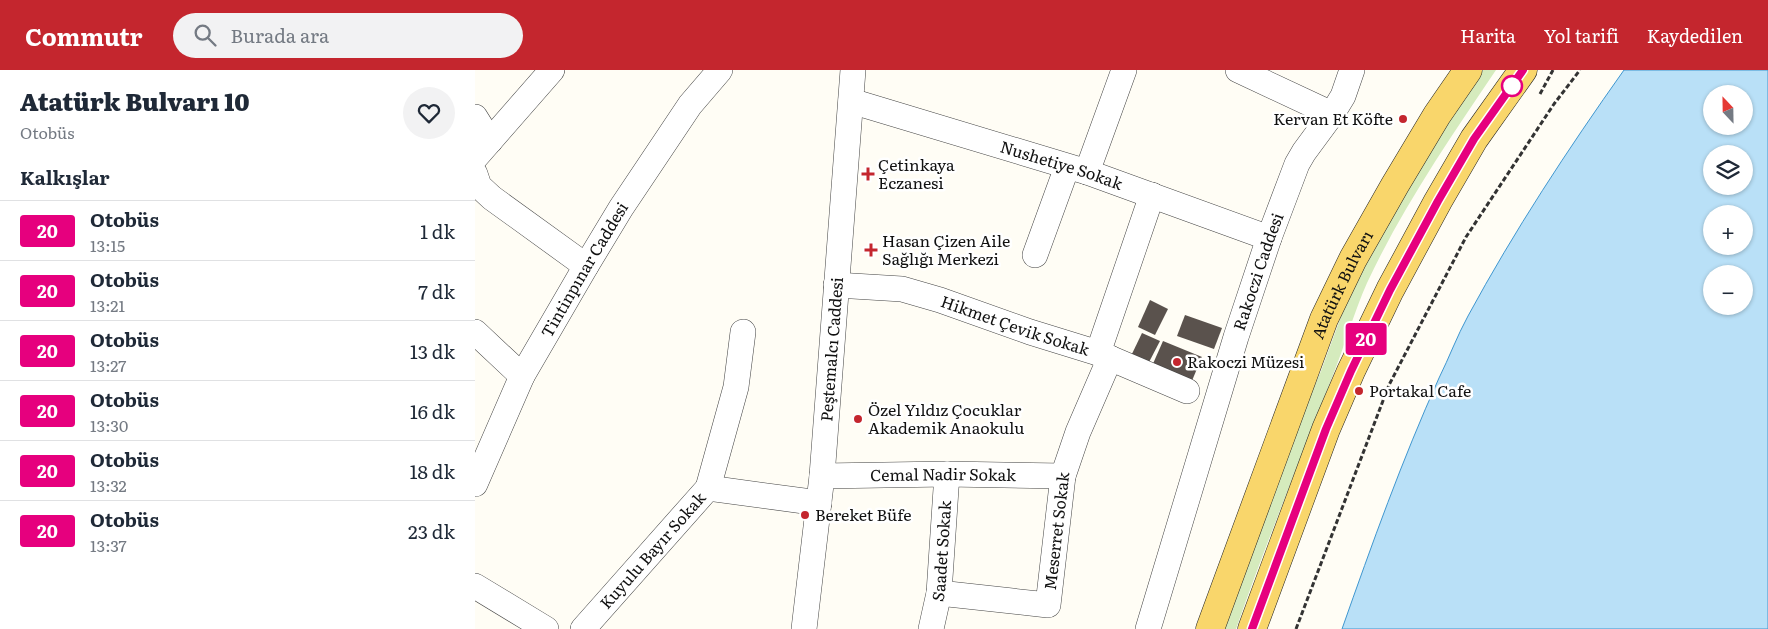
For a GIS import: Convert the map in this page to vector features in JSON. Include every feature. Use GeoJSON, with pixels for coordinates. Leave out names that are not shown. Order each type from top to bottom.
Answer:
{"type":"FeatureCollection","features":[{"type":"Feature","properties":{"kind":"main road","name":"Atatürk Bulvarı"},"geometry":{"type":"LineString","coordinates":[[1209,629],[1324,319],[1353,259],[1395,185],[1437,115],[1468,70]]}},
{"type":"Feature","properties":{"kind":"main road"},"geometry":{"type":"LineString","coordinates":[[1252,629],[1326,429],[1351,371],[1390,290],[1474,139],[1523,70]]}},
{"type":"Feature","properties":{"kind":"street"},"geometry":{"type":"LineString","coordinates":[[482,150],[552,70]]}},
{"type":"Feature","properties":{"kind":"street","name":"Tintinpınar Caddesi"},"geometry":{"type":"LineString","coordinates":[[475,484],[522,376],[586,266],[621,208],[690,105],[720,70]]}},
{"type":"Feature","properties":{"kind":"street","name":"Peştemalcı Caddesi"},"geometry":{"type":"LineString","coordinates":[[804,629],[822,476],[853,70]]}},
{"type":"Feature","properties":{"kind":"street"},"geometry":{"type":"LineString","coordinates":[[1035,255],[1124,70]]}},
{"type":"Feature","properties":{"kind":"street"},"geometry":{"type":"LineString","coordinates":[[1238,70],[1332,114]]}},
{"type":"Feature","properties":{"kind":"street","name":"Rakoczi Caddesi"},"geometry":{"type":"LineString","coordinates":[[1148,629],[1231,355],[1269,238],[1297,164],[1343,96],[1352,70]]}},
{"type":"Feature","properties":{"kind":"street","name":"Nushetiye Sokak"},"geometry":{"type":"LineString","coordinates":[[851,101],[1077,170],[1269,238]]}},
{"type":"Feature","properties":{"kind":"street"},"geometry":{"type":"LineString","coordinates":[[475,117],[482,150]]}},
{"type":"Feature","properties":{"kind":"street"},"geometry":{"type":"LineString","coordinates":[[475,174],[479,186],[492,198],[586,266]]}},
{"type":"Feature","properties":{"kind":"street","name":"Meserret Sokak"},"geometry":{"type":"LineString","coordinates":[[939,592],[1048,604],[1063,476],[1104,355],[1152,195]]}},
{"type":"Feature","properties":{"kind":"street","name":"Hikmet Çevik Sokak"},"geometry":{"type":"LineString","coordinates":[[837,285],[902,289],[940,300],[1030,332],[1104,355],[1187,391]]}},
{"type":"Feature","properties":{"kind":"street"},"geometry":{"type":"LineString","coordinates":[[475,332],[522,376]]}},
{"type":"Feature","properties":{"kind":"street"},"geometry":{"type":"LineString","coordinates":[[708,488],[736,387],[743,332]]}},
{"type":"Feature","properties":{"kind":"street","name":"Cemal Nadir Sokak"},"geometry":{"type":"LineString","coordinates":[[822,476],[947,474],[1063,476]]}},
{"type":"Feature","properties":{"kind":"street","name":"Saadet Sokak"},"geometry":{"type":"LineString","coordinates":[[931,629],[939,592],[947,474]]}},
{"type":"Feature","properties":{"kind":"street","name":"Kuyulu Bayır Sokak"},"geometry":{"type":"LineString","coordinates":[[583,629],[708,488],[819,503]]}},
{"type":"Feature","properties":{"kind":"street"},"geometry":{"type":"LineString","coordinates":[[475,586],[546,629]]}},
{"type":"Feature","properties":{"kind":"path"},"geometry":{"type":"LineString","coordinates":[[1540,94],[1553,70]]}},
{"type":"Feature","properties":{"kind":"path"},"geometry":{"type":"LineString","coordinates":[[1296,629],[1389,385],[1466,237],[1554,104],[1580,70]]}},
{"type":"Feature","properties":{"kind":"green space"},"geometry":{"type":"Polygon","coordinates":[[[1483,70],[1496,70],[1411,201],[1367,283],[1236,629],[1225,629],[1298,423],[1321,371],[1350,292],[1420,167],[1483,70]]]}},
{"type":"Feature","properties":{"kind":"water"},"geometry":{"type":"Polygon","coordinates":[[[1624,70],[1768,70],[1768,629],[1342,629],[1400,471],[1425,409],[1464,324],[1523,222],[1562,160],[1624,70]]]}},
{"type":"Feature","properties":{"kind":"building"},"geometry":{"type":"Polygon","coordinates":[[[1150,300],[1168,309],[1155,335],[1138,327],[1150,300]]]}},
{"type":"Feature","properties":{"kind":"building"},"geometry":{"type":"Polygon","coordinates":[[[1185,315],[1222,328],[1214,349],[1177,336],[1185,315]]]}},
{"type":"Feature","properties":{"kind":"building"},"geometry":{"type":"Polygon","coordinates":[[[1142,333],[1160,341],[1147,366],[1130,358],[1142,333]]]}},
{"type":"Feature","properties":{"kind":"building","name":"Rakoczi Müzesi"},"geometry":{"type":"Polygon","coordinates":[[[1163,341],[1202,357],[1191,383],[1152,366],[1163,341]]]}},
{"type":"Feature","properties":{"kind":"bus line","name":"20"},"geometry":{"type":"LineString","coordinates":[[1252,629],[1326,429],[1351,371],[1390,290],[1474,139],[1523,70]]}},
{"type":"Feature","properties":{"kind":"place","name":"Kervan Et Köfte"},"geometry":{"type":"Point","coordinates":[1403,119]}},
{"type":"Feature","properties":{"kind":"place","name":"Çetinkaya Eczanesi"},"geometry":{"type":"Point","coordinates":[868,174]}},
{"type":"Feature","properties":{"kind":"place","name":"Hasan Çizen Aile Sağlığı Merkezi"},"geometry":{"type":"Point","coordinates":[871,250]}},
{"type":"Feature","properties":{"kind":"place","name":"Rakoczi Müzesi"},"geometry":{"type":"Point","coordinates":[1177,362]}},
{"type":"Feature","properties":{"kind":"place","name":"Portakal Cafe"},"geometry":{"type":"Point","coordinates":[1359,391]}},
{"type":"Feature","properties":{"kind":"place","name":"Özel Yıldız Çocuklar Akademik Anaokulu"},"geometry":{"type":"Point","coordinates":[858,419]}},
{"type":"Feature","properties":{"kind":"place","name":"Bereket Büfe"},"geometry":{"type":"Point","coordinates":[805,515]}}]}
